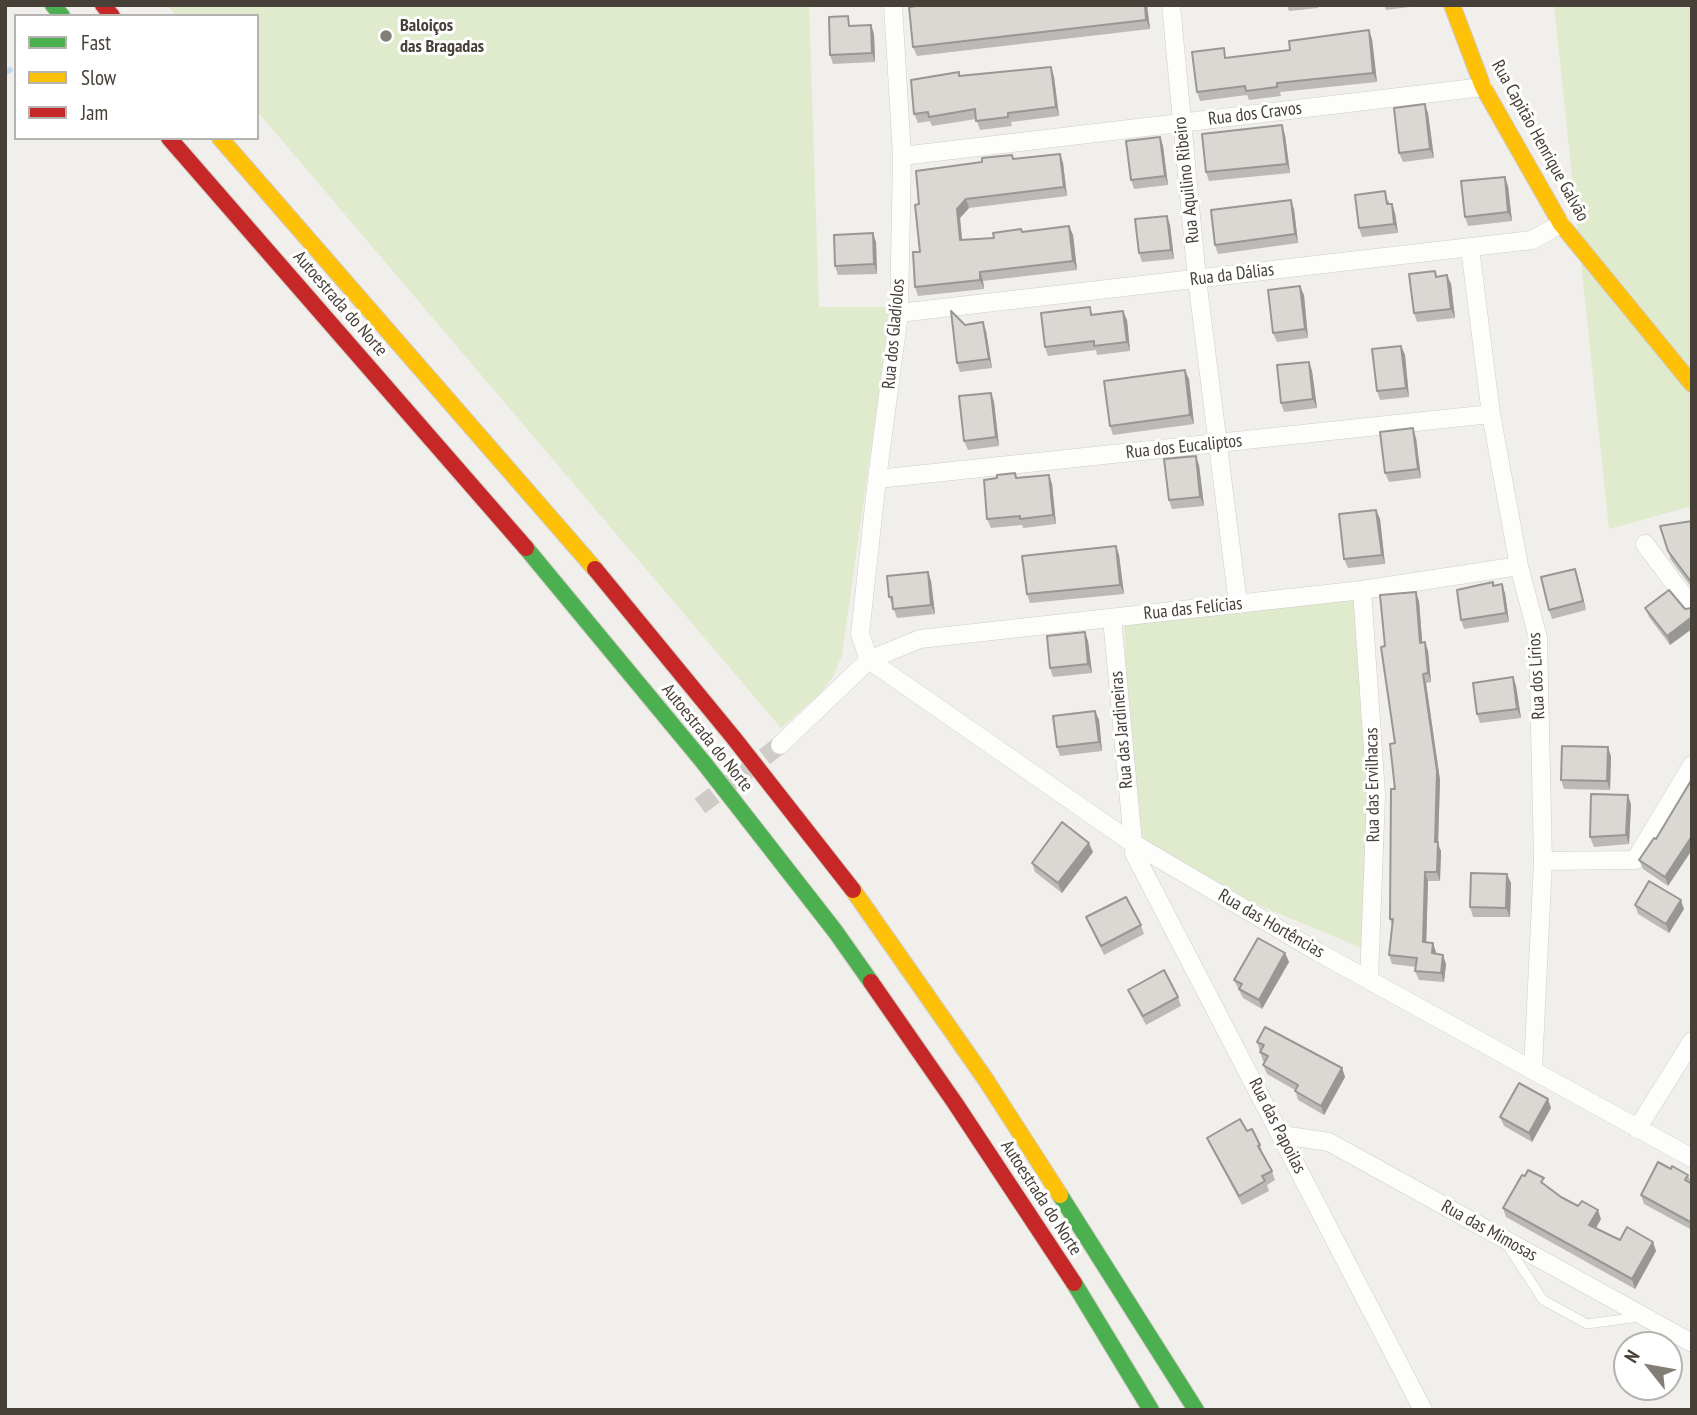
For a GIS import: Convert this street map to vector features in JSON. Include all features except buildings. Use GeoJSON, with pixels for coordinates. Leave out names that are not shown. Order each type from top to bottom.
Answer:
{"type":"FeatureCollection","features":[{"type":"Feature","properties":{"kind":"main road","name":"Rua Capitão Henrique Galvão"},"geometry":{"type":"LineString","coordinates":[[1452,5],[1483,87],[1561,224],[1692,384]]}},
{"type":"Feature","properties":{"kind":"main road","name":"Autoestrada do Norte"},"geometry":{"type":"LineString","coordinates":[[171,140],[556,583],[704,763],[835,931],[955,1102],[1078,1290],[1151,1410]]}},
{"type":"Feature","properties":{"kind":"main road","name":"Autoestrada do Norte"},"geometry":{"type":"LineString","coordinates":[[222,140],[589,562],[733,737],[870,912],[986,1080],[1196,1410]]}},
{"type":"Feature","properties":{"kind":"street","name":"Rua dos Gladíolos"},"geometry":{"type":"LineString","coordinates":[[869,660],[860,634],[899,313],[902,156],[894,5]]}},
{"type":"Feature","properties":{"kind":"street","name":"Rua Aquilino Ribeiro"},"geometry":{"type":"LineString","coordinates":[[1171,5],[1197,279],[1238,604]]}},
{"type":"Feature","properties":{"kind":"street","name":"Rua dos Cravos"},"geometry":{"type":"LineString","coordinates":[[902,156],[1483,87]]}},
{"type":"Feature","properties":{"kind":"street","name":"Rua da Dálias"},"geometry":{"type":"LineString","coordinates":[[899,313],[1532,240],[1561,224]]}},
{"type":"Feature","properties":{"kind":"street","name":"Rua dos Lírios"},"geometry":{"type":"LineString","coordinates":[[1470,248],[1491,414],[1519,566],[1538,638],[1544,861],[1532,1069]]}},
{"type":"Feature","properties":{"kind":"street","name":"Rua dos Eucaliptos"},"geometry":{"type":"LineString","coordinates":[[877,479],[1491,414]]}},
{"type":"Feature","properties":{"kind":"street"},"geometry":{"type":"LineString","coordinates":[[1645,544],[1692,607]]}},
{"type":"Feature","properties":{"kind":"street","name":"Rua das Felícias"},"geometry":{"type":"LineString","coordinates":[[869,660],[920,639],[1362,590],[1519,566]]}},
{"type":"Feature","properties":{"kind":"street","name":"Rua das Ervilhacas"},"geometry":{"type":"LineString","coordinates":[[1362,590],[1376,795],[1369,980]]}},
{"type":"Feature","properties":{"kind":"street","name":"Rua das Jardineiras"},"geometry":{"type":"LineString","coordinates":[[1112,618],[1131,842]]}},
{"type":"Feature","properties":{"kind":"street"},"geometry":{"type":"LineString","coordinates":[[780,745],[869,660]]}},
{"type":"Feature","properties":{"kind":"street","name":"Rua das Hortências"},"geometry":{"type":"LineString","coordinates":[[869,660],[1131,842],[1369,980],[1692,1158]]}},
{"type":"Feature","properties":{"kind":"street"},"geometry":{"type":"LineString","coordinates":[[1544,861],[1635,860],[1692,765]]}},
{"type":"Feature","properties":{"kind":"street","name":"Rua das Papoilas"},"geometry":{"type":"LineString","coordinates":[[1131,842],[1282,1135],[1350,1274],[1423,1410]]}},
{"type":"Feature","properties":{"kind":"street"},"geometry":{"type":"LineString","coordinates":[[1637,1129],[1692,1041]]}},
{"type":"Feature","properties":{"kind":"street","name":"Rua das Mimosas"},"geometry":{"type":"LineString","coordinates":[[1282,1135],[1329,1142],[1692,1343]]}},
{"type":"Feature","properties":{"kind":"lane"},"geometry":{"type":"LineString","coordinates":[[1501,1237],[1543,1300],[1587,1324],[1644,1317]]}},
{"type":"Feature","properties":{"kind":"green space"},"geometry":{"type":"Polygon","coordinates":[[[167,5],[809,5],[819,307],[891,307],[842,655],[834,675],[820,694],[781,728],[259,113],[259,14],[174,14],[167,5]]]}},
{"type":"Feature","properties":{"kind":"green space"},"geometry":{"type":"Polygon","coordinates":[[[1554,5],[1692,5],[1692,506],[1609,529],[1554,5]]]}},
{"type":"Feature","properties":{"kind":"green space"},"geometry":{"type":"Polygon","coordinates":[[[1362,590],[1371,952],[1134,853],[1124,620],[1362,590]]]}},
{"type":"Feature","properties":{"kind":"waterway"},"geometry":{"type":"LineString","coordinates":[[5,73],[10,70]]}},
{"type":"Feature","properties":{"kind":"tunnel"},"geometry":{"type":"LineString","coordinates":[[700,806],[780,745]]}},
{"type":"Feature","properties":{"kind":"traffic: fast"},"geometry":{"type":"LineString","coordinates":[[53,5],[60,14]]}},
{"type":"Feature","properties":{"kind":"traffic: fast"},"geometry":{"type":"LineString","coordinates":[[526,548],[704,763],[835,931],[871,982]]}},
{"type":"Feature","properties":{"kind":"traffic: fast"},"geometry":{"type":"LineString","coordinates":[[1060,1195],[1196,1410]]}},
{"type":"Feature","properties":{"kind":"traffic: fast"},"geometry":{"type":"LineString","coordinates":[[1074,1283],[1151,1410]]}},
{"type":"Feature","properties":{"kind":"traffic: slow"},"geometry":{"type":"LineString","coordinates":[[1452,5],[1483,87],[1561,224],[1692,384]]}},
{"type":"Feature","properties":{"kind":"traffic: slow"},"geometry":{"type":"LineString","coordinates":[[222,140],[595,569]]}},
{"type":"Feature","properties":{"kind":"traffic: slow"},"geometry":{"type":"LineString","coordinates":[[853,890],[986,1080],[1060,1195]]}},
{"type":"Feature","properties":{"kind":"traffic: jam"},"geometry":{"type":"LineString","coordinates":[[103,5],[110,14]]}},
{"type":"Feature","properties":{"kind":"traffic: jam"},"geometry":{"type":"LineString","coordinates":[[171,140],[526,548]]}},
{"type":"Feature","properties":{"kind":"traffic: jam"},"geometry":{"type":"LineString","coordinates":[[595,569],[733,737],[853,890]]}},
{"type":"Feature","properties":{"kind":"traffic: jam"},"geometry":{"type":"LineString","coordinates":[[871,982],[1074,1283]]}},
{"type":"Feature","properties":{"kind":"place","name":"Baloiços das Bragadas"},"geometry":{"type":"Point","coordinates":[386,36]}}]}
